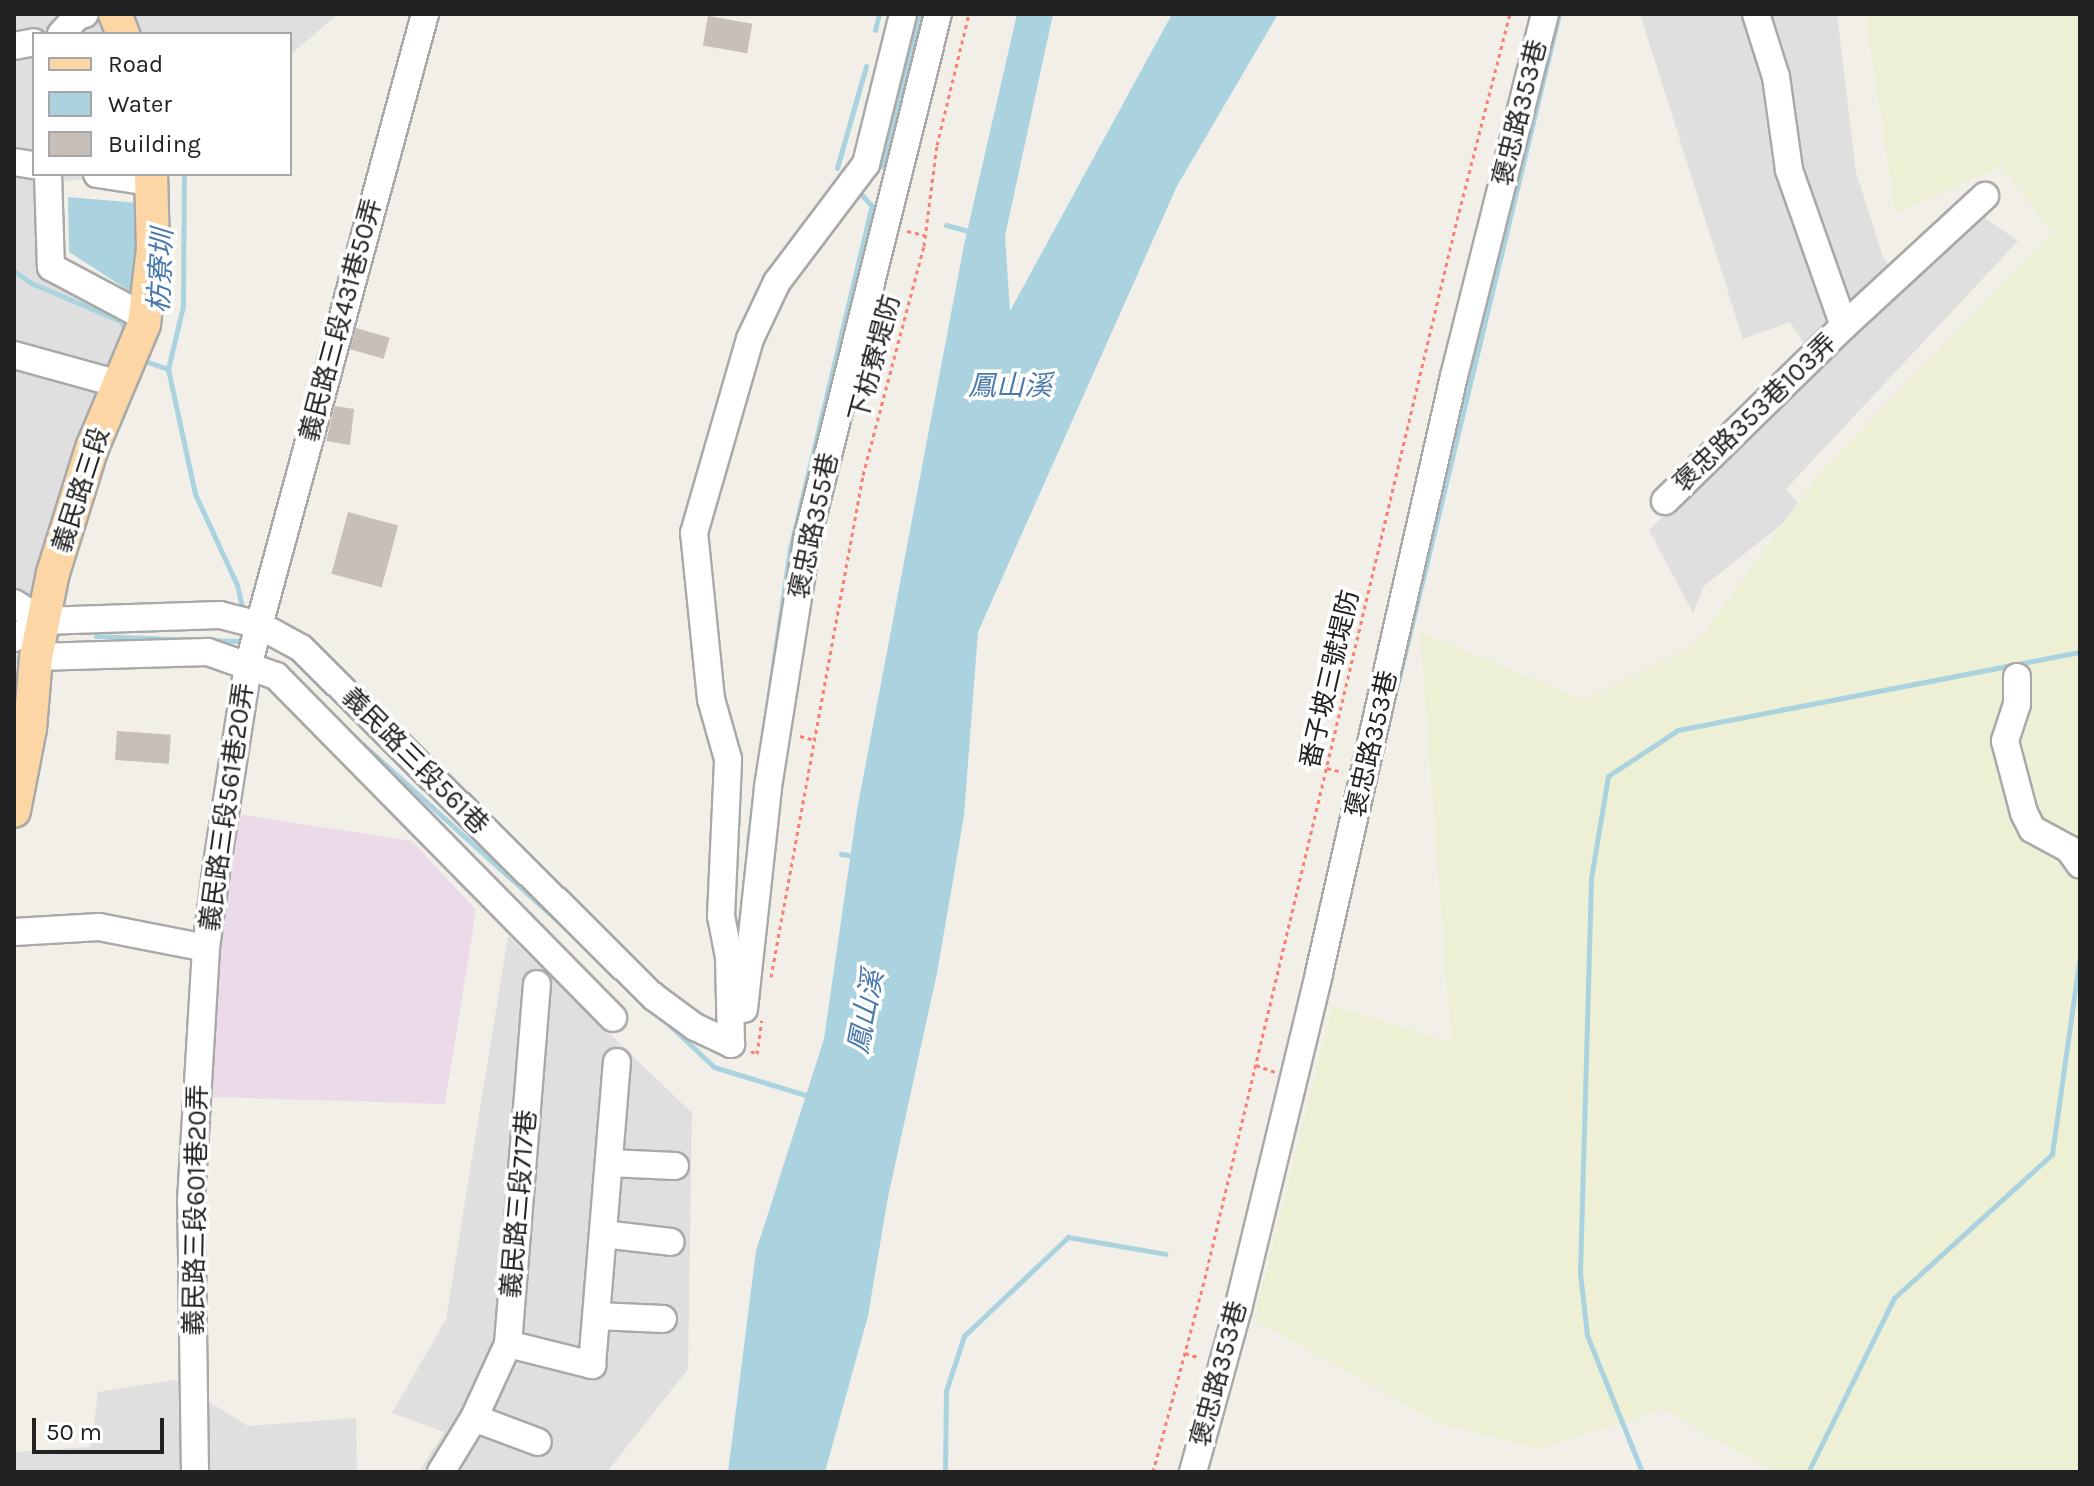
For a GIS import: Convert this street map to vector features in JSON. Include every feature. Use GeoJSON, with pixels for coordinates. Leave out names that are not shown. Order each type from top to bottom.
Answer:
{"type":"FeatureCollection","features":[{"type":"Feature","properties":{"kind":"main road","name":"義民路三段"},"geometry":{"type":"LineString","coordinates":[[14,811],[30,729],[25,648],[42,621],[92,448],[145,317],[153,249],[151,178]]}},
{"type":"Feature","properties":{"kind":"street"},"geometry":{"type":"LineString","coordinates":[[63,32],[78,16],[85,14]]}},
{"type":"Feature","properties":{"kind":"street","name":"義民路三段431巷50弄"},"geometry":{"type":"LineString","coordinates":[[248,666],[425,14]]}},
{"type":"Feature","properties":{"kind":"street"},"geometry":{"type":"LineString","coordinates":[[731,1044],[729,957],[721,916],[728,759],[711,699],[694,533],[750,339],[777,282],[866,164],[903,14]]}},
{"type":"Feature","properties":{"kind":"street","name":"褒忠路355巷"},"geometry":{"type":"LineString","coordinates":[[731,1044],[741,1034],[771,766],[807,540],[892,209],[938,14]]}},
{"type":"Feature","properties":{"kind":"street","name":"褒忠路353巷"},"geometry":{"type":"LineString","coordinates":[[1193,1472],[1238,1309],[1312,1003],[1454,376],[1545,14]]}},
{"type":"Feature","properties":{"kind":"street","name":"褒忠路353巷103弄"},"geometry":{"type":"LineString","coordinates":[[1756,14],[1776,77],[1789,170],[1844,326]]}},
{"type":"Feature","properties":{"kind":"street"},"geometry":{"type":"LineString","coordinates":[[866,164],[892,209]]}},
{"type":"Feature","properties":{"kind":"street"},"geometry":{"type":"LineString","coordinates":[[48,176],[51,267],[145,317]]}},
{"type":"Feature","properties":{"kind":"street"},"geometry":{"type":"LineString","coordinates":[[124,176],[151,178]]}},
{"type":"Feature","properties":{"kind":"street","name":"褒忠路353巷103弄"},"geometry":{"type":"LineString","coordinates":[[1665,501],[1844,326],[1985,196]]}},
{"type":"Feature","properties":{"kind":"street"},"geometry":{"type":"LineString","coordinates":[[14,355],[119,384]]}},
{"type":"Feature","properties":{"kind":"street"},"geometry":{"type":"LineString","coordinates":[[14,603],[42,621]]}},
{"type":"Feature","properties":{"kind":"street","name":"義民路三段561巷"},"geometry":{"type":"LineString","coordinates":[[42,621],[220,615],[259,625],[301,648],[654,997],[695,1027],[731,1044]]}},
{"type":"Feature","properties":{"kind":"street","name":"義民路三段561巷"},"geometry":{"type":"LineString","coordinates":[[25,648],[208,652],[276,676],[613,1018]]}},
{"type":"Feature","properties":{"kind":"street","name":"義民路三段561巷20弄"},"geometry":{"type":"LineString","coordinates":[[206,948],[248,666]]}},
{"type":"Feature","properties":{"kind":"street"},"geometry":{"type":"LineString","coordinates":[[2017,677],[2017,704],[2005,741],[2024,813],[2032,829],[2069,849],[2080,865]]}},
{"type":"Feature","properties":{"kind":"street"},"geometry":{"type":"LineString","coordinates":[[728,759],[771,766]]}},
{"type":"Feature","properties":{"kind":"street"},"geometry":{"type":"LineString","coordinates":[[14,932],[99,927],[206,948]]}},
{"type":"Feature","properties":{"kind":"street","name":"義民路三段601巷20弄"},"geometry":{"type":"LineString","coordinates":[[195,1472],[191,1201],[206,948]]}},
{"type":"Feature","properties":{"kind":"street","name":"義民路三段717巷"},"geometry":{"type":"LineString","coordinates":[[441,1472],[474,1418],[508,1344],[537,984]]}},
{"type":"Feature","properties":{"kind":"street"},"geometry":{"type":"LineString","coordinates":[[508,1344],[592,1365],[617,1062]]}},
{"type":"Feature","properties":{"kind":"street"},"geometry":{"type":"LineString","coordinates":[[609,1163],[675,1166]]}},
{"type":"Feature","properties":{"kind":"street"},"geometry":{"type":"LineString","coordinates":[[603,1234],[671,1242]]}},
{"type":"Feature","properties":{"kind":"street"},"geometry":{"type":"LineString","coordinates":[[597,1316],[663,1319]]}},
{"type":"Feature","properties":{"kind":"street"},"geometry":{"type":"LineString","coordinates":[[474,1418],[538,1442]]}},
{"type":"Feature","properties":{"kind":"path","name":"下枋寮堤防"},"geometry":{"type":"LineString","coordinates":[[770,981],[863,475],[924,246],[937,145],[969,14]]}},
{"type":"Feature","properties":{"kind":"path","name":"番子坡三號堤防"},"geometry":{"type":"LineString","coordinates":[[1153,1472],[1185,1353],[1510,14]]}},
{"type":"Feature","properties":{"kind":"path"},"geometry":{"type":"LineString","coordinates":[[758,1043],[764,1012]]}},
{"type":"Feature","properties":{"kind":"shaded area"},"geometry":{"type":"Polygon","coordinates":[[[14,14],[338,14],[292,53],[292,32],[32,32],[32,176],[96,176],[57,183],[58,253],[130,316],[14,723],[14,14]]]}},
{"type":"Feature","properties":{"kind":"shaded area"},"geometry":{"type":"Polygon","coordinates":[[[1640,14],[1837,14],[1856,172],[1883,257],[1905,290],[1982,216],[2018,241],[1786,489],[1802,508],[1704,586],[1693,613],[1649,530],[1819,367],[1790,322],[1743,339],[1640,14]]]}},
{"type":"Feature","properties":{"kind":"shaded area"},"geometry":{"type":"Polygon","coordinates":[[[230,813],[412,841],[476,910],[445,1104],[212,1097],[230,813]]]}},
{"type":"Feature","properties":{"kind":"shaded area"},"geometry":{"type":"Polygon","coordinates":[[[508,936],[692,1113],[688,1369],[607,1472],[419,1472],[444,1432],[392,1413],[446,1319],[508,936]]]}},
{"type":"Feature","properties":{"kind":"shaded area"},"geometry":{"type":"Polygon","coordinates":[[[174,1380],[248,1426],[356,1418],[357,1472],[14,1472],[14,1452],[91,1447],[98,1392],[174,1380]]]}},
{"type":"Feature","properties":{"kind":"green space"},"geometry":{"type":"Polygon","coordinates":[[[1865,14],[2080,14],[2080,1472],[1774,1472],[1663,1409],[1539,1449],[1440,1424],[1254,1319],[1332,1006],[1451,1042],[1420,632],[1584,700],[1696,644],[1819,474],[2052,232],[2001,166],[1896,214],[1865,14]]]}},
{"type":"Feature","properties":{"kind":"water","name":"鳳山溪"},"geometry":{"type":"Polygon","coordinates":[[[1017,14],[1053,14],[1005,236],[1010,311],[1172,14],[1278,14],[1177,186],[978,632],[964,816],[937,973],[888,1197],[868,1316],[825,1472],[728,1472],[756,1251],[824,1039],[857,810],[964,245],[1017,14]]]}},
{"type":"Feature","properties":{"kind":"water"},"geometry":{"type":"Polygon","coordinates":[[[68,197],[138,203],[137,296],[69,252],[68,197]]]}},
{"type":"Feature","properties":{"kind":"building"},"geometry":{"type":"Polygon","coordinates":[[[708,16],[752,24],[747,53],[703,46],[708,16]]]}},
{"type":"Feature","properties":{"kind":"building"},"geometry":{"type":"Polygon","coordinates":[[[356,328],[390,338],[384,359],[350,349],[356,328]]]}},
{"type":"Feature","properties":{"kind":"building"},"geometry":{"type":"Polygon","coordinates":[[[335,406],[354,409],[350,445],[326,441],[335,406]]]}},
{"type":"Feature","properties":{"kind":"building"},"geometry":{"type":"Polygon","coordinates":[[[348,512],[398,525],[382,587],[331,574],[348,512]]]}},
{"type":"Feature","properties":{"kind":"building"},"geometry":{"type":"Polygon","coordinates":[[[117,731],[171,735],[169,764],[115,760],[117,731]]]}},
{"type":"Feature","properties":{"kind":"waterway"},"geometry":{"type":"LineString","coordinates":[[875,30],[879,14]]}},
{"type":"Feature","properties":{"kind":"waterway"},"geometry":{"type":"LineString","coordinates":[[882,166],[921,14]]}},
{"type":"Feature","properties":{"kind":"waterway"},"geometry":{"type":"LineString","coordinates":[[1398,682],[1559,14]]}},
{"type":"Feature","properties":{"kind":"waterway"},"geometry":{"type":"LineString","coordinates":[[837,168],[866,66]]}},
{"type":"Feature","properties":{"kind":"waterway","name":"枋寮圳"},"geometry":{"type":"LineString","coordinates":[[168,369],[183,306],[184,176]]}},
{"type":"Feature","properties":{"kind":"waterway"},"geometry":{"type":"LineString","coordinates":[[763,734],[790,549],[872,206],[861,194]]}},
{"type":"Feature","properties":{"kind":"waterway"},"geometry":{"type":"LineString","coordinates":[[946,225],[972,232]]}},
{"type":"Feature","properties":{"kind":"waterway"},"geometry":{"type":"LineString","coordinates":[[14,271],[31,283],[121,321],[126,330]]}},
{"type":"Feature","properties":{"kind":"waterway"},"geometry":{"type":"LineString","coordinates":[[145,361],[168,369],[195,494],[237,585],[242,607]]}},
{"type":"Feature","properties":{"kind":"waterway"},"geometry":{"type":"LineString","coordinates":[[96,636],[199,640]]}},
{"type":"Feature","properties":{"kind":"waterway"},"geometry":{"type":"LineString","coordinates":[[209,640],[247,641]]}},
{"type":"Feature","properties":{"kind":"waterway"},"geometry":{"type":"LineString","coordinates":[[1642,1472],[1587,1335],[1580,1273],[1591,878],[1608,776],[1678,730],[2080,652]]}},
{"type":"Feature","properties":{"kind":"waterway"},"geometry":{"type":"LineString","coordinates":[[346,729],[570,932]]}},
{"type":"Feature","properties":{"kind":"waterway"},"geometry":{"type":"LineString","coordinates":[[748,841],[753,811]]}},
{"type":"Feature","properties":{"kind":"waterway"},"geometry":{"type":"LineString","coordinates":[[841,854],[856,856]]}},
{"type":"Feature","properties":{"kind":"waterway"},"geometry":{"type":"LineString","coordinates":[[1808,1472],[1894,1298],[2052,1154],[2080,955]]}},
{"type":"Feature","properties":{"kind":"waterway"},"geometry":{"type":"LineString","coordinates":[[662,1018],[714,1067],[812,1097]]}},
{"type":"Feature","properties":{"kind":"waterway"},"geometry":{"type":"LineString","coordinates":[[945,1472],[946,1391],[964,1336],[1068,1237],[1166,1254]]}}]}
